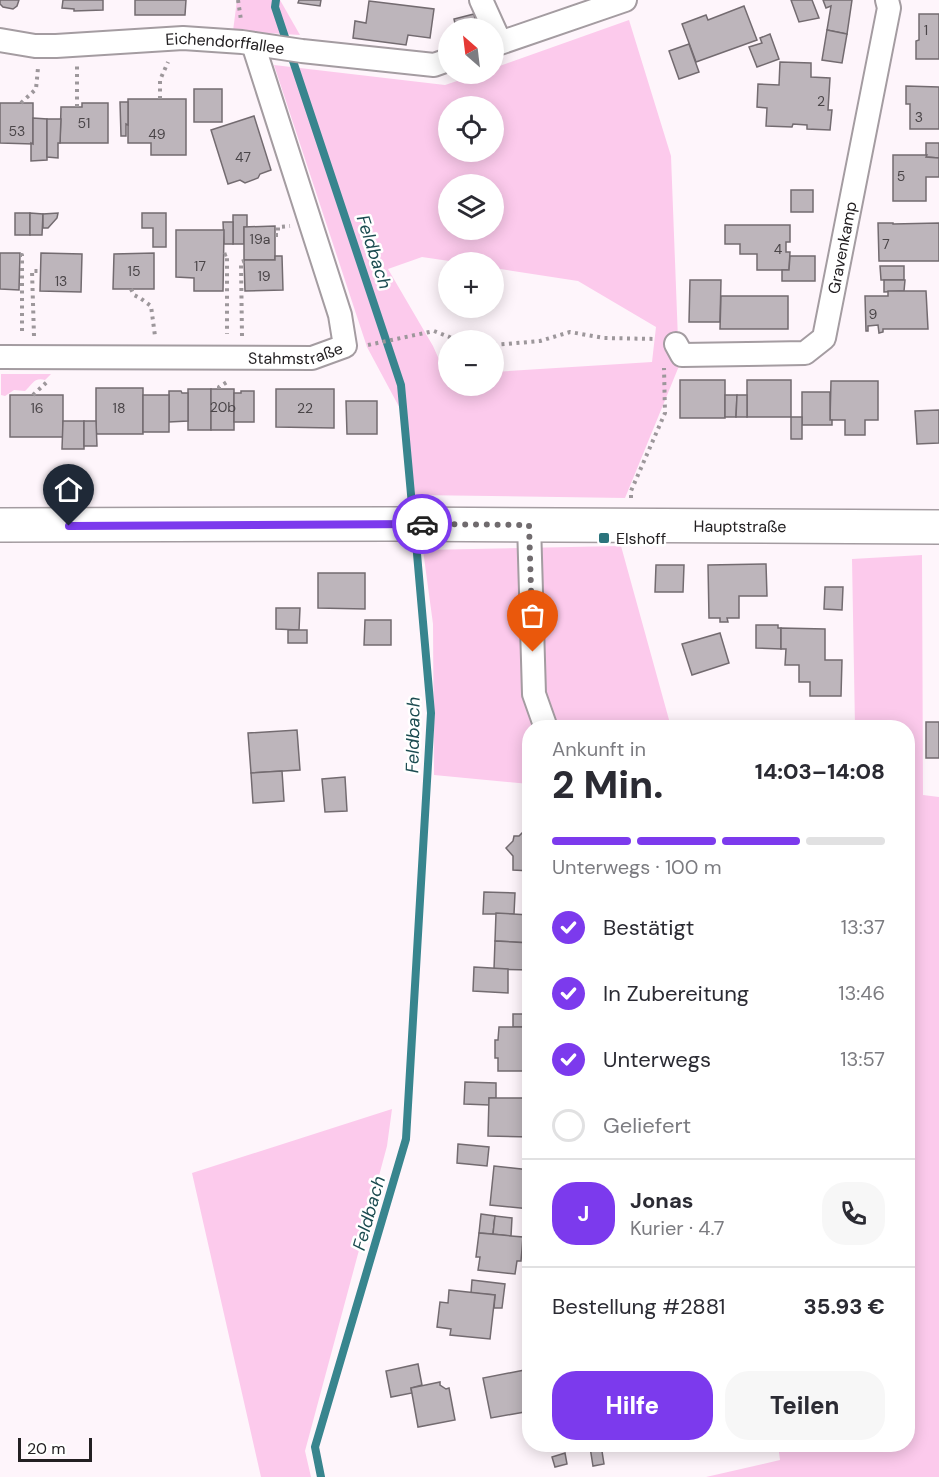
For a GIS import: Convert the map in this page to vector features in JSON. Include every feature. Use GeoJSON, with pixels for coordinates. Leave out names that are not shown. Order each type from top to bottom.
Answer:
{"type":"FeatureCollection","features":[{"type":"Feature","properties":{"kind":"main road","name":"Hauptstraße"},"geometry":{"type":"LineString","coordinates":[[0,525],[429,524],[939,527]]}},
{"type":"Feature","properties":{"kind":"street"},"geometry":{"type":"LineString","coordinates":[[481,0],[488,18]]}},
{"type":"Feature","properties":{"kind":"street"},"geometry":{"type":"LineString","coordinates":[[504,41],[625,0]]}},
{"type":"Feature","properties":{"kind":"street","name":"Gravenkamp"},"geometry":{"type":"LineString","coordinates":[[669,342],[682,356],[805,353],[824,338],[889,8],[887,0]]}},
{"type":"Feature","properties":{"kind":"street","name":"Eichendorffallee"},"geometry":{"type":"LineString","coordinates":[[0,40],[18,44],[56,46],[177,38],[210,39],[302,51],[438,64]]}},
{"type":"Feature","properties":{"kind":"street","name":"Stahmstraße"},"geometry":{"type":"LineString","coordinates":[[0,357],[312,358],[345,346],[340,315],[253,44]]}},
{"type":"Feature","properties":{"kind":"street"},"geometry":{"type":"LineString","coordinates":[[529,525],[534,694],[543,720]]}},
{"type":"Feature","properties":{"kind":"path"},"geometry":{"type":"LineString","coordinates":[[160,99],[160,81],[177,38]]}},
{"type":"Feature","properties":{"kind":"path"},"geometry":{"type":"LineString","coordinates":[[77,45],[77,107]]}},
{"type":"Feature","properties":{"kind":"path"},"geometry":{"type":"LineString","coordinates":[[21,103],[36,89],[39,46]]}},
{"type":"Feature","properties":{"kind":"path"},"geometry":{"type":"LineString","coordinates":[[275,235],[278,235],[278,227],[299,226]]}},
{"type":"Feature","properties":{"kind":"path"},"geometry":{"type":"LineString","coordinates":[[224,255],[227,254],[227,335]]}},
{"type":"Feature","properties":{"kind":"path"},"geometry":{"type":"LineString","coordinates":[[20,255],[22,255],[22,334]]}},
{"type":"Feature","properties":{"kind":"path"},"geometry":{"type":"LineString","coordinates":[[242,347],[241,261],[244,261]]}},
{"type":"Feature","properties":{"kind":"path"},"geometry":{"type":"LineString","coordinates":[[34,346],[32,271],[40,271]]}},
{"type":"Feature","properties":{"kind":"path"},"geometry":{"type":"LineString","coordinates":[[131,289],[134,295],[151,306],[156,346]]}},
{"type":"Feature","properties":{"kind":"path"},"geometry":{"type":"LineString","coordinates":[[362,346],[434,331],[438,333]]}},
{"type":"Feature","properties":{"kind":"path"},"geometry":{"type":"LineString","coordinates":[[504,344],[540,341],[570,332],[604,338],[669,342],[665,413],[631,491],[630,504]]}},
{"type":"Feature","properties":{"kind":"shaded area"},"geometry":{"type":"Polygon","coordinates":[[[237,0],[280,0],[300,35],[233,31],[237,0]]]}},
{"type":"Feature","properties":{"kind":"shaded area"},"geometry":{"type":"Polygon","coordinates":[[[629,20],[671,156],[679,366],[625,498],[415,495],[404,416],[367,347],[274,65],[445,85],[504,84],[504,64],[629,20]],[[438,252],[438,259],[422,257],[388,269],[438,357],[438,396],[504,396],[504,371],[652,362],[656,327],[578,281],[504,270],[504,252],[438,252]]]}},
{"type":"Feature","properties":{"kind":"shaded area"},"geometry":{"type":"Polygon","coordinates":[[[1,374],[51,374],[45,380],[36,381],[25,391],[14,390],[5,396],[1,395],[1,374]]]}},
{"type":"Feature","properties":{"kind":"shaded area"},"geometry":{"type":"Polygon","coordinates":[[[621,546],[669,720],[522,720],[522,783],[434,775],[433,624],[423,550],[621,546]]]}},
{"type":"Feature","properties":{"kind":"shaded area"},"geometry":{"type":"Polygon","coordinates":[[[922,555],[923,795],[939,797],[939,1477],[706,1477],[780,1460],[779,1452],[915,1452],[915,720],[855,720],[852,559],[922,555]]]}},
{"type":"Feature","properties":{"kind":"shaded area"},"geometry":{"type":"Polygon","coordinates":[[[392,1109],[387,1146],[305,1451],[311,1477],[261,1477],[192,1173],[392,1109]]]}},
{"type":"Feature","properties":{"kind":"building"},"geometry":{"type":"Polygon","coordinates":[[[0,0],[19,0],[13,9],[3,7],[0,0]]]}},
{"type":"Feature","properties":{"kind":"building"},"geometry":{"type":"Polygon","coordinates":[[[63,0],[103,0],[103,10],[74,11],[74,9],[62,8],[63,0]]]}},
{"type":"Feature","properties":{"kind":"building"},"geometry":{"type":"Polygon","coordinates":[[[135,0],[186,0],[185,15],[135,15],[135,0]]]}},
{"type":"Feature","properties":{"kind":"building"},"geometry":{"type":"Polygon","coordinates":[[[299,0],[321,0],[320,6],[298,3],[299,0]]]}},
{"type":"Feature","properties":{"kind":"building"},"geometry":{"type":"Polygon","coordinates":[[[791,0],[812,0],[819,18],[799,22],[791,0]]]}},
{"type":"Feature","properties":{"kind":"building"},"geometry":{"type":"Polygon","coordinates":[[[823,0],[852,0],[847,34],[827,30],[831,6],[826,8],[823,0]]]}},
{"type":"Feature","properties":{"kind":"building"},"geometry":{"type":"Polygon","coordinates":[[[369,1],[434,9],[430,38],[408,35],[406,45],[353,38],[355,21],[366,23],[369,1]]]}},
{"type":"Feature","properties":{"kind":"building"},"geometry":{"type":"Polygon","coordinates":[[[744,6],[757,40],[696,62],[682,24],[706,15],[708,20],[744,6]]]}},
{"type":"Feature","properties":{"kind":"building"},"geometry":{"type":"Polygon","coordinates":[[[474,14],[475,18],[458,18],[474,14]]]}},
{"type":"Feature","properties":{"kind":"building"},"geometry":{"type":"Polygon","coordinates":[[[919,14],[939,14],[939,59],[916,59],[919,14]]]}},
{"type":"Feature","properties":{"kind":"building"},"geometry":{"type":"Polygon","coordinates":[[[827,30],[847,34],[842,63],[822,60],[827,30]]]}},
{"type":"Feature","properties":{"kind":"building"},"geometry":{"type":"Polygon","coordinates":[[[770,34],[779,59],[757,67],[749,47],[762,43],[760,38],[770,34]]]}},
{"type":"Feature","properties":{"kind":"building"},"geometry":{"type":"Polygon","coordinates":[[[689,44],[699,72],[679,79],[669,51],[689,44]]]}},
{"type":"Feature","properties":{"kind":"building"},"geometry":{"type":"Polygon","coordinates":[[[780,62],[811,63],[811,77],[830,78],[828,110],[832,110],[830,130],[807,129],[807,125],[793,124],[792,127],[766,126],[767,108],[757,107],[758,84],[779,85],[780,62]]]}},
{"type":"Feature","properties":{"kind":"building"},"geometry":{"type":"Polygon","coordinates":[[[906,86],[939,87],[939,129],[910,129],[910,104],[906,104],[906,86]]]}},
{"type":"Feature","properties":{"kind":"building"},"geometry":{"type":"Polygon","coordinates":[[[194,89],[222,89],[222,122],[194,122],[194,89]]]}},
{"type":"Feature","properties":{"kind":"building"},"geometry":{"type":"Polygon","coordinates":[[[128,99],[186,99],[186,155],[151,155],[151,143],[128,143],[128,99]]]}},
{"type":"Feature","properties":{"kind":"building"},"geometry":{"type":"Polygon","coordinates":[[[120,102],[128,102],[126,136],[121,136],[120,102]]]}},
{"type":"Feature","properties":{"kind":"building"},"geometry":{"type":"Polygon","coordinates":[[[0,103],[33,103],[33,144],[0,143],[0,103]]]}},
{"type":"Feature","properties":{"kind":"building"},"geometry":{"type":"Polygon","coordinates":[[[82,103],[108,103],[108,143],[60,143],[61,107],[82,107],[82,103]]]}},
{"type":"Feature","properties":{"kind":"building"},"geometry":{"type":"Polygon","coordinates":[[[254,116],[271,170],[245,183],[240,180],[228,184],[211,130],[254,116]]]}},
{"type":"Feature","properties":{"kind":"building"},"geometry":{"type":"Polygon","coordinates":[[[33,118],[47,119],[47,160],[31,161],[33,118]]]}},
{"type":"Feature","properties":{"kind":"building"},"geometry":{"type":"Polygon","coordinates":[[[47,119],[61,119],[58,158],[47,157],[47,119]]]}},
{"type":"Feature","properties":{"kind":"building"},"geometry":{"type":"Polygon","coordinates":[[[926,143],[939,143],[939,158],[926,157],[926,143]]]}},
{"type":"Feature","properties":{"kind":"building"},"geometry":{"type":"Polygon","coordinates":[[[893,155],[927,155],[926,157],[939,158],[939,177],[926,177],[926,201],[893,201],[893,155]]]}},
{"type":"Feature","properties":{"kind":"building"},"geometry":{"type":"Polygon","coordinates":[[[791,190],[813,190],[813,212],[791,212],[791,190]]]}},
{"type":"Feature","properties":{"kind":"building"},"geometry":{"type":"Polygon","coordinates":[[[15,213],[30,213],[30,235],[15,235],[15,213]]]}},
{"type":"Feature","properties":{"kind":"building"},"geometry":{"type":"Polygon","coordinates":[[[30,213],[43,214],[42,235],[30,235],[30,213]]]}},
{"type":"Feature","properties":{"kind":"building"},"geometry":{"type":"Polygon","coordinates":[[[58,213],[57,218],[48,228],[43,228],[43,214],[58,213]]]}},
{"type":"Feature","properties":{"kind":"building"},"geometry":{"type":"Polygon","coordinates":[[[142,213],[166,213],[166,247],[153,247],[153,228],[142,228],[142,213]]]}},
{"type":"Feature","properties":{"kind":"building"},"geometry":{"type":"Polygon","coordinates":[[[233,215],[247,215],[244,244],[233,244],[233,215]]]}},
{"type":"Feature","properties":{"kind":"building"},"geometry":{"type":"Polygon","coordinates":[[[223,222],[233,222],[233,244],[224,244],[223,222]]]}},
{"type":"Feature","properties":{"kind":"building"},"geometry":{"type":"Polygon","coordinates":[[[878,223],[939,223],[939,261],[879,261],[878,223]]]}},
{"type":"Feature","properties":{"kind":"building"},"geometry":{"type":"Polygon","coordinates":[[[725,225],[790,225],[790,242],[786,242],[786,252],[790,252],[789,270],[757,270],[757,254],[740,254],[740,244],[725,244],[725,225]]]}},
{"type":"Feature","properties":{"kind":"building"},"geometry":{"type":"Polygon","coordinates":[[[275,226],[275,260],[244,260],[244,227],[275,226]]]}},
{"type":"Feature","properties":{"kind":"building"},"geometry":{"type":"Polygon","coordinates":[[[176,230],[224,230],[223,291],[194,291],[194,278],[176,277],[176,230]]]}},
{"type":"Feature","properties":{"kind":"building"},"geometry":{"type":"Polygon","coordinates":[[[0,253],[20,253],[19,290],[0,289],[0,253]]]}},
{"type":"Feature","properties":{"kind":"building"},"geometry":{"type":"Polygon","coordinates":[[[41,253],[82,254],[81,292],[40,291],[41,253]]]}},
{"type":"Feature","properties":{"kind":"building"},"geometry":{"type":"Polygon","coordinates":[[[154,253],[154,289],[113,289],[114,254],[154,253]]]}},
{"type":"Feature","properties":{"kind":"building"},"geometry":{"type":"Polygon","coordinates":[[[275,256],[282,256],[283,290],[245,291],[244,260],[275,260],[275,256]]]}},
{"type":"Feature","properties":{"kind":"building"},"geometry":{"type":"Polygon","coordinates":[[[790,256],[815,256],[815,281],[782,281],[782,270],[789,270],[790,256]]]}},
{"type":"Feature","properties":{"kind":"building"},"geometry":{"type":"Polygon","coordinates":[[[880,266],[904,266],[904,280],[881,280],[880,266]]]}},
{"type":"Feature","properties":{"kind":"building"},"geometry":{"type":"Polygon","coordinates":[[[690,280],[721,280],[720,322],[689,322],[690,280]]]}},
{"type":"Feature","properties":{"kind":"building"},"geometry":{"type":"Polygon","coordinates":[[[884,280],[905,280],[904,291],[884,292],[884,280]]]}},
{"type":"Feature","properties":{"kind":"building"},"geometry":{"type":"Polygon","coordinates":[[[888,291],[926,291],[928,329],[883,329],[883,332],[879,333],[878,325],[868,326],[868,331],[866,331],[865,296],[888,296],[888,291]]]}},
{"type":"Feature","properties":{"kind":"building"},"geometry":{"type":"Polygon","coordinates":[[[721,296],[788,296],[788,329],[720,329],[721,296]]]}},
{"type":"Feature","properties":{"kind":"building"},"geometry":{"type":"Polygon","coordinates":[[[680,380],[725,380],[725,418],[680,418],[680,380]]]}},
{"type":"Feature","properties":{"kind":"building"},"geometry":{"type":"Polygon","coordinates":[[[747,380],[791,380],[791,417],[747,417],[747,380]]]}},
{"type":"Feature","properties":{"kind":"building"},"geometry":{"type":"Polygon","coordinates":[[[831,381],[878,381],[878,420],[865,420],[865,435],[845,435],[845,420],[830,420],[831,381]]]}},
{"type":"Feature","properties":{"kind":"building"},"geometry":{"type":"Polygon","coordinates":[[[96,388],[143,388],[143,434],[97,434],[96,388]]]}},
{"type":"Feature","properties":{"kind":"building"},"geometry":{"type":"Polygon","coordinates":[[[188,389],[211,389],[211,430],[188,430],[188,389]]]}},
{"type":"Feature","properties":{"kind":"building"},"geometry":{"type":"Polygon","coordinates":[[[211,389],[234,389],[234,430],[211,430],[211,389]]]}},
{"type":"Feature","properties":{"kind":"building"},"geometry":{"type":"Polygon","coordinates":[[[276,389],[334,389],[334,428],[276,427],[276,389]]]}},
{"type":"Feature","properties":{"kind":"building"},"geometry":{"type":"Polygon","coordinates":[[[169,391],[188,393],[188,421],[169,422],[169,391]]]}},
{"type":"Feature","properties":{"kind":"building"},"geometry":{"type":"Polygon","coordinates":[[[241,391],[254,391],[254,422],[234,422],[234,393],[241,393],[241,391]]]}},
{"type":"Feature","properties":{"kind":"building"},"geometry":{"type":"Polygon","coordinates":[[[802,392],[830,392],[832,425],[802,425],[802,392]]]}},
{"type":"Feature","properties":{"kind":"building"},"geometry":{"type":"Polygon","coordinates":[[[10,395],[63,395],[63,437],[10,437],[10,395]]]}},
{"type":"Feature","properties":{"kind":"building"},"geometry":{"type":"Polygon","coordinates":[[[143,395],[169,395],[169,432],[143,432],[143,395]]]}},
{"type":"Feature","properties":{"kind":"building"},"geometry":{"type":"Polygon","coordinates":[[[725,395],[737,395],[736,417],[725,417],[725,395]]]}},
{"type":"Feature","properties":{"kind":"building"},"geometry":{"type":"Polygon","coordinates":[[[737,395],[747,395],[747,417],[736,417],[737,395]]]}},
{"type":"Feature","properties":{"kind":"building"},"geometry":{"type":"Polygon","coordinates":[[[346,401],[377,401],[377,434],[347,434],[346,401]]]}},
{"type":"Feature","properties":{"kind":"building"},"geometry":{"type":"Polygon","coordinates":[[[939,410],[939,443],[917,444],[915,411],[939,410]]]}},
{"type":"Feature","properties":{"kind":"building"},"geometry":{"type":"Polygon","coordinates":[[[791,417],[802,417],[802,439],[791,439],[791,417]]]}},
{"type":"Feature","properties":{"kind":"building"},"geometry":{"type":"Polygon","coordinates":[[[63,421],[84,421],[84,449],[62,449],[63,421]]]}},
{"type":"Feature","properties":{"kind":"building"},"geometry":{"type":"Polygon","coordinates":[[[84,421],[96,421],[97,446],[84,446],[84,421]]]}},
{"type":"Feature","properties":{"kind":"building"},"geometry":{"type":"Polygon","coordinates":[[[766,564],[767,596],[739,596],[739,618],[727,618],[728,622],[720,622],[720,618],[709,618],[708,565],[766,564]]]}},
{"type":"Feature","properties":{"kind":"building"},"geometry":{"type":"Polygon","coordinates":[[[656,565],[684,565],[683,592],[655,592],[656,565]]]}},
{"type":"Feature","properties":{"kind":"building"},"geometry":{"type":"Polygon","coordinates":[[[318,573],[365,573],[365,609],[318,608],[318,573]]]}},
{"type":"Feature","properties":{"kind":"building"},"geometry":{"type":"Polygon","coordinates":[[[825,587],[843,587],[842,610],[824,609],[825,587]]]}},
{"type":"Feature","properties":{"kind":"building"},"geometry":{"type":"Polygon","coordinates":[[[276,608],[300,608],[299,630],[276,629],[276,608]]]}},
{"type":"Feature","properties":{"kind":"building"},"geometry":{"type":"Polygon","coordinates":[[[365,620],[391,620],[391,645],[364,645],[365,620]]]}},
{"type":"Feature","properties":{"kind":"building"},"geometry":{"type":"Polygon","coordinates":[[[756,625],[778,625],[778,628],[781,628],[781,649],[756,648],[756,625]]]}},
{"type":"Feature","properties":{"kind":"building"},"geometry":{"type":"Polygon","coordinates":[[[781,628],[825,629],[825,660],[842,660],[841,696],[810,696],[810,682],[799,682],[799,665],[785,665],[786,649],[781,649],[781,628]]]}},
{"type":"Feature","properties":{"kind":"building"},"geometry":{"type":"Polygon","coordinates":[[[288,630],[307,630],[307,643],[288,643],[288,630]]]}},
{"type":"Feature","properties":{"kind":"building"},"geometry":{"type":"Polygon","coordinates":[[[720,633],[729,663],[692,675],[682,644],[720,633]]]}},
{"type":"Feature","properties":{"kind":"building"},"geometry":{"type":"Polygon","coordinates":[[[926,722],[939,722],[939,758],[926,758],[926,722]]]}},
{"type":"Feature","properties":{"kind":"building"},"geometry":{"type":"Polygon","coordinates":[[[297,730],[300,770],[251,773],[248,733],[297,730]]]}},
{"type":"Feature","properties":{"kind":"building"},"geometry":{"type":"Polygon","coordinates":[[[282,771],[284,801],[253,803],[251,773],[282,771]]]}},
{"type":"Feature","properties":{"kind":"building"},"geometry":{"type":"Polygon","coordinates":[[[345,777],[347,811],[325,812],[322,779],[345,777]]]}},
{"type":"Feature","properties":{"kind":"building"},"geometry":{"type":"Polygon","coordinates":[[[522,833],[522,871],[513,870],[513,856],[506,848],[513,841],[514,836],[522,833]]]}},
{"type":"Feature","properties":{"kind":"building"},"geometry":{"type":"Polygon","coordinates":[[[484,892],[515,893],[514,914],[483,914],[484,892]]]}},
{"type":"Feature","properties":{"kind":"building"},"geometry":{"type":"Polygon","coordinates":[[[496,913],[522,915],[522,943],[495,941],[496,913]]]}},
{"type":"Feature","properties":{"kind":"building"},"geometry":{"type":"Polygon","coordinates":[[[495,941],[522,943],[522,970],[494,969],[495,941]]]}},
{"type":"Feature","properties":{"kind":"building"},"geometry":{"type":"Polygon","coordinates":[[[474,967],[508,969],[508,993],[473,991],[474,967]]]}},
{"type":"Feature","properties":{"kind":"building"},"geometry":{"type":"Polygon","coordinates":[[[513,1014],[522,1014],[522,1027],[513,1027],[513,1014]]]}},
{"type":"Feature","properties":{"kind":"building"},"geometry":{"type":"Polygon","coordinates":[[[499,1027],[522,1027],[522,1071],[498,1071],[495,1040],[498,1040],[499,1027]]]}},
{"type":"Feature","properties":{"kind":"building"},"geometry":{"type":"Polygon","coordinates":[[[465,1082],[496,1083],[496,1098],[489,1098],[489,1105],[464,1104],[465,1082]]]}},
{"type":"Feature","properties":{"kind":"building"},"geometry":{"type":"Polygon","coordinates":[[[489,1098],[522,1098],[522,1137],[488,1136],[489,1098]]]}},
{"type":"Feature","properties":{"kind":"building"},"geometry":{"type":"Polygon","coordinates":[[[458,1144],[489,1147],[487,1166],[457,1163],[458,1144]]]}},
{"type":"Feature","properties":{"kind":"building"},"geometry":{"type":"Polygon","coordinates":[[[494,1166],[522,1169],[522,1208],[490,1205],[494,1166]]]}},
{"type":"Feature","properties":{"kind":"building"},"geometry":{"type":"Polygon","coordinates":[[[481,1214],[495,1216],[493,1234],[479,1233],[481,1214]]]}},
{"type":"Feature","properties":{"kind":"building"},"geometry":{"type":"Polygon","coordinates":[[[495,1216],[512,1218],[511,1236],[493,1234],[495,1216]]]}},
{"type":"Feature","properties":{"kind":"building"},"geometry":{"type":"Polygon","coordinates":[[[479,1233],[522,1237],[521,1261],[517,1261],[515,1274],[478,1270],[480,1257],[476,1257],[479,1233]]]}},
{"type":"Feature","properties":{"kind":"building"},"geometry":{"type":"Polygon","coordinates":[[[472,1280],[505,1284],[502,1308],[494,1308],[495,1295],[471,1293],[472,1280]]]}},
{"type":"Feature","properties":{"kind":"building"},"geometry":{"type":"Polygon","coordinates":[[[449,1290],[495,1295],[490,1339],[450,1335],[451,1329],[437,1327],[440,1302],[448,1303],[449,1290]]]}},
{"type":"Feature","properties":{"kind":"building"},"geometry":{"type":"Polygon","coordinates":[[[418,1364],[422,1385],[411,1388],[412,1393],[391,1397],[386,1371],[418,1364]]]}},
{"type":"Feature","properties":{"kind":"building"},"geometry":{"type":"Polygon","coordinates":[[[522,1371],[522,1412],[491,1418],[483,1378],[522,1371]]]}},
{"type":"Feature","properties":{"kind":"building"},"geometry":{"type":"Polygon","coordinates":[[[440,1382],[440,1385],[446,1389],[449,1388],[455,1420],[418,1427],[411,1388],[440,1382]]]}},
{"type":"Feature","properties":{"kind":"building"},"geometry":{"type":"Polygon","coordinates":[[[591,1452],[602,1452],[604,1464],[593,1466],[591,1452]]]}},
{"type":"Feature","properties":{"kind":"building"},"geometry":{"type":"Polygon","coordinates":[[[565,1453],[567,1464],[555,1467],[552,1457],[565,1453]]]}},
{"type":"Feature","properties":{"kind":"waterway","name":"Feldbach"},"geometry":{"type":"LineString","coordinates":[[276,0],[275,7],[401,385],[413,516]]}},
{"type":"Feature","properties":{"kind":"waterway","name":"Feldbach"},"geometry":{"type":"LineString","coordinates":[[321,1477],[315,1447],[406,1139],[431,713],[415,531]]}},
{"type":"Feature","properties":{"kind":"way so far"},"geometry":{"type":"LineString","coordinates":[[422,524],[529,525],[533,652]]}},
{"type":"Feature","properties":{"kind":"place","name":"Elshoff"},"geometry":{"type":"Point","coordinates":[604,538]}},
{"type":"Feature","properties":{"kind":"route"},"geometry":{"type":"LineString","coordinates":[[69,526],[422,524]]}}]}
